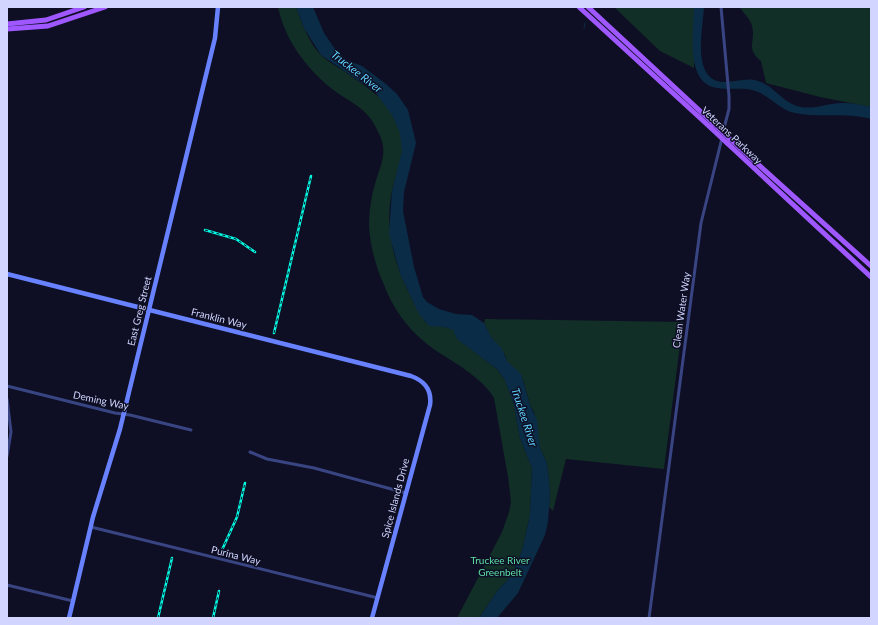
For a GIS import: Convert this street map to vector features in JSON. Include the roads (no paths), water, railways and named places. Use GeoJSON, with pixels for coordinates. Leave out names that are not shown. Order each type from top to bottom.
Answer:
{"type":"FeatureCollection","features":[{"type":"Feature","properties":{"kind":"main road"},"geometry":{"type":"LineString","coordinates":[[7,24],[46,20],[84,7]]}},
{"type":"Feature","properties":{"kind":"main road"},"geometry":{"type":"LineString","coordinates":[[7,30],[48,26],[105,7]]}},
{"type":"Feature","properties":{"kind":"main road","name":"Veterans Parkway"},"geometry":{"type":"LineString","coordinates":[[579,7],[712,125]]}},
{"type":"Feature","properties":{"kind":"main road","name":"Veterans Parkway"},"geometry":{"type":"LineString","coordinates":[[588,7],[871,277]]}},
{"type":"Feature","properties":{"kind":"main road","name":"Veterans Parkway"},"geometry":{"type":"LineString","coordinates":[[728,141],[871,266]]}},
{"type":"Feature","properties":{"kind":"street","name":"East Greg Street"},"geometry":{"type":"LineString","coordinates":[[69,618],[91,527],[123,414],[214,38],[218,7]]}},
{"type":"Feature","properties":{"kind":"street","name":"Clean Water Way"},"geometry":{"type":"LineString","coordinates":[[650,618],[701,223],[727,115],[729,90],[721,7]]}},
{"type":"Feature","properties":{"kind":"street","name":"Franklin Way"},"geometry":{"type":"LineString","coordinates":[[7,274],[411,376],[425,384]]}},
{"type":"Feature","properties":{"kind":"street","name":"Spice Islands Drive"},"geometry":{"type":"LineString","coordinates":[[372,618],[430,405],[430,396],[425,384]]}},
{"type":"Feature","properties":{"kind":"street","name":"Deming Way"},"geometry":{"type":"LineString","coordinates":[[7,386],[191,430]]}},
{"type":"Feature","properties":{"kind":"street"},"geometry":{"type":"LineString","coordinates":[[7,399],[11,432],[7,456]]}},
{"type":"Feature","properties":{"kind":"street"},"geometry":{"type":"LineString","coordinates":[[250,452],[268,459],[318,469],[406,493]]}},
{"type":"Feature","properties":{"kind":"street","name":"Purina Way"},"geometry":{"type":"LineString","coordinates":[[91,527],[378,598]]}},
{"type":"Feature","properties":{"kind":"street"},"geometry":{"type":"LineString","coordinates":[[7,585],[73,601]]}},
{"type":"Feature","properties":{"kind":"water","name":"Truckee River"},"geometry":{"type":"Polygon","coordinates":[[[296,7],[313,7],[324,33],[337,52],[347,60],[362,66],[386,84],[397,94],[408,110],[416,143],[404,192],[403,211],[414,267],[423,297],[427,302],[439,309],[456,314],[472,315],[484,323],[491,337],[502,349],[507,361],[521,374],[530,405],[537,420],[540,448],[546,461],[548,471],[550,495],[548,522],[545,535],[518,593],[497,618],[479,618],[498,590],[512,575],[522,551],[530,515],[532,468],[520,438],[514,405],[505,380],[497,369],[457,339],[453,330],[445,327],[429,326],[419,314],[401,276],[389,234],[392,191],[402,151],[400,133],[392,115],[375,92],[321,55],[304,28],[296,7]]]}},
{"type":"Feature","properties":{"kind":"water"},"geometry":{"type":"Polygon","coordinates":[[[694,7],[704,7],[701,39],[702,62],[706,72],[712,79],[722,82],[744,80],[758,81],[768,85],[792,104],[805,108],[838,103],[871,107],[871,119],[852,116],[795,113],[789,111],[758,92],[747,89],[718,88],[704,82],[698,74],[693,52],[694,7]]]}},
{"type":"Feature","properties":{"kind":"waterway"},"geometry":{"type":"LineString","coordinates":[[584,28],[585,23]]}},
{"type":"Feature","properties":{"kind":"railway"},"geometry":{"type":"LineString","coordinates":[[274,333],[311,176]]}},
{"type":"Feature","properties":{"kind":"railway"},"geometry":{"type":"LineString","coordinates":[[205,230],[236,239],[255,252]]}},
{"type":"Feature","properties":{"kind":"railway"},"geometry":{"type":"LineString","coordinates":[[222,550],[237,517],[245,483]]}},
{"type":"Feature","properties":{"kind":"railway"},"geometry":{"type":"LineString","coordinates":[[158,618],[172,558]]}},
{"type":"Feature","properties":{"kind":"railway"},"geometry":{"type":"LineString","coordinates":[[213,618],[219,591]]}},
{"type":"Feature","properties":{"kind":"park label","name":"Truckee River Greenbelt"},"geometry":{"type":"Point","coordinates":[500,566]}}]}
